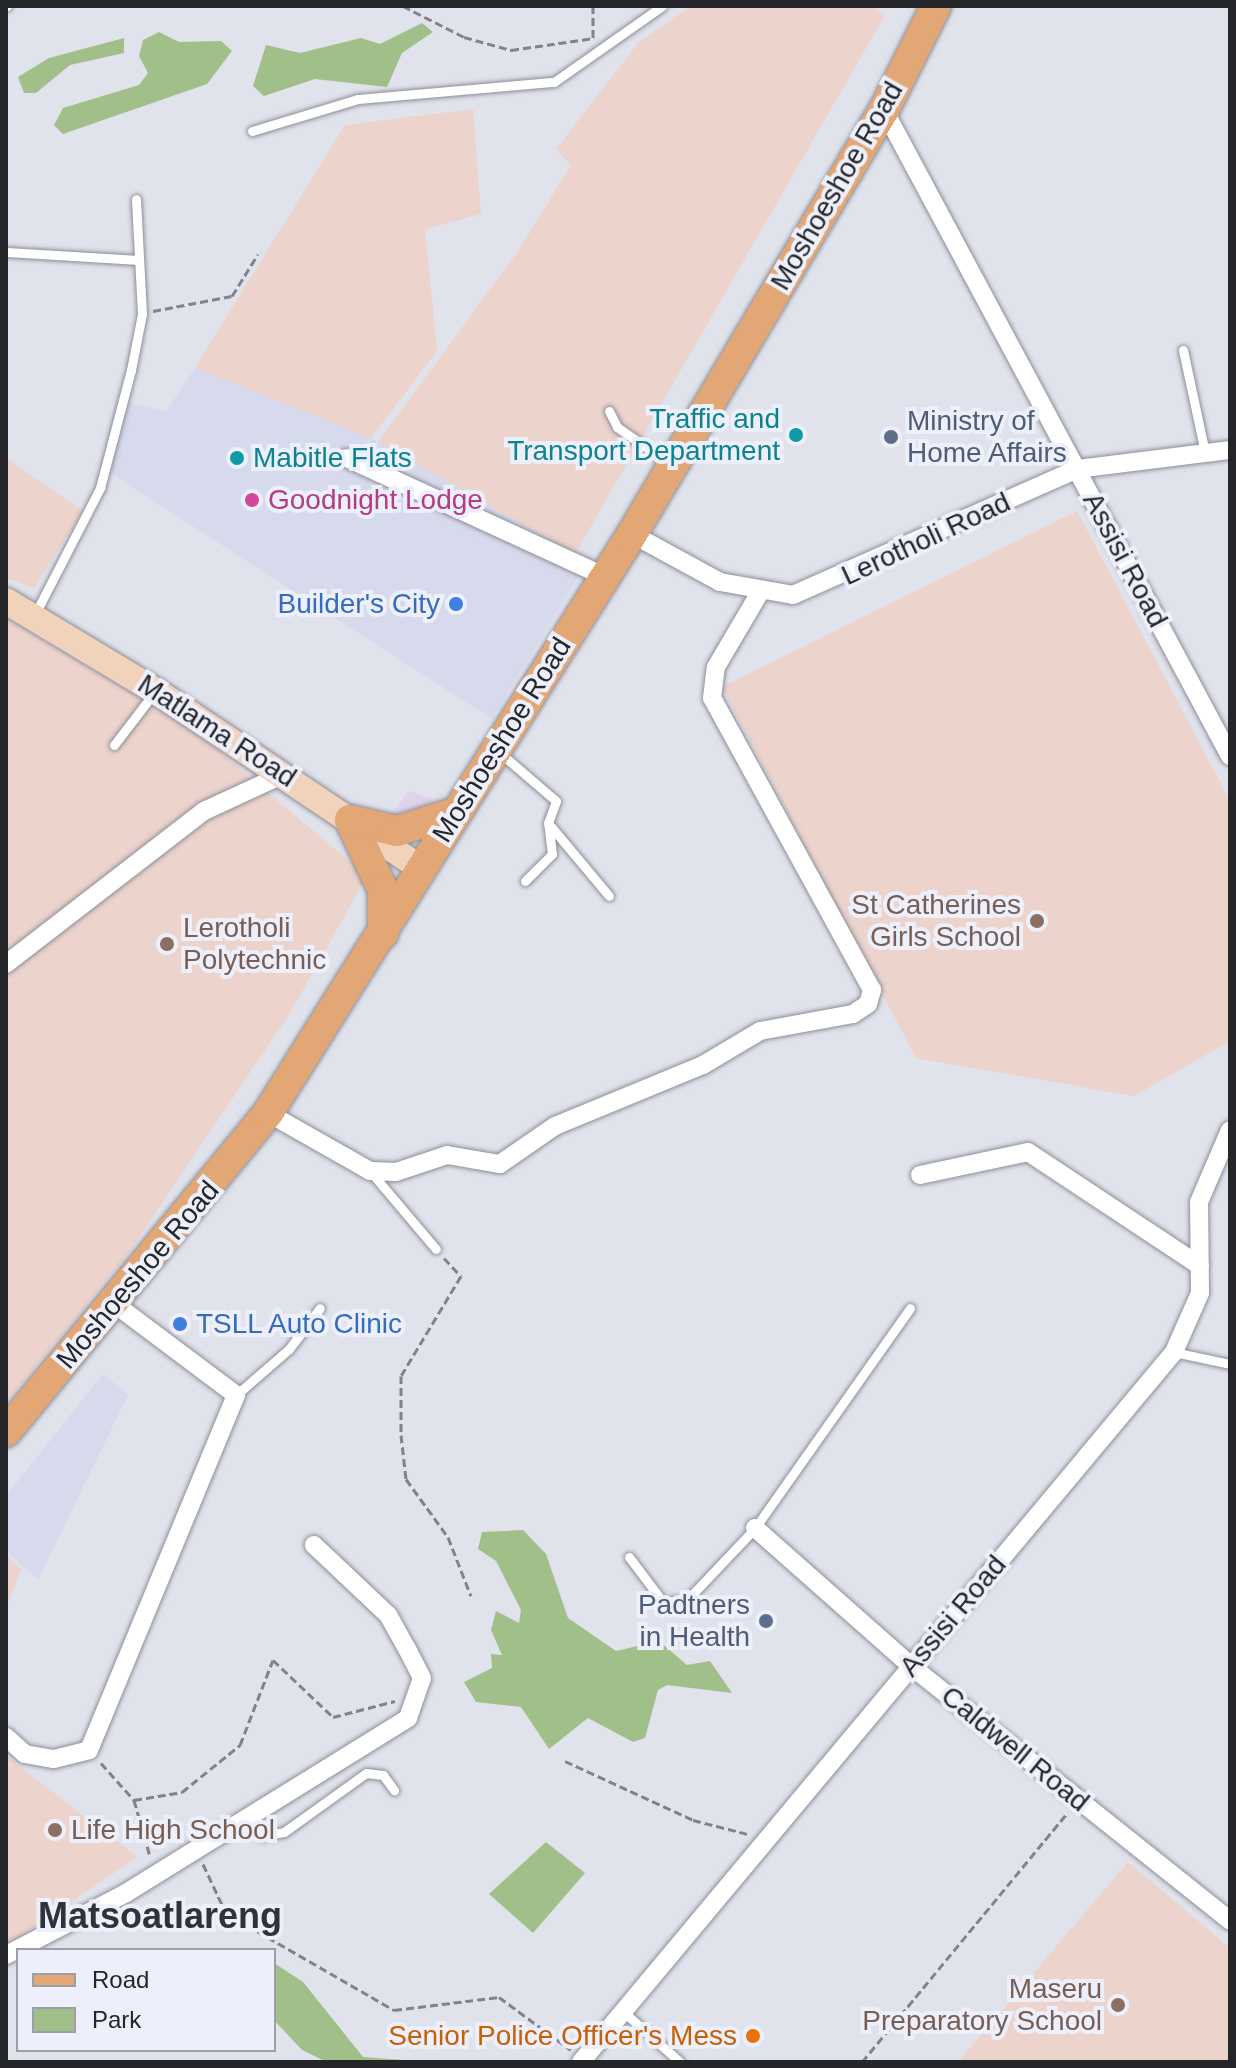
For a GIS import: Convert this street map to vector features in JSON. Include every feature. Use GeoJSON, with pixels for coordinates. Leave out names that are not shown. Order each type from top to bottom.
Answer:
{"type":"FeatureCollection","features":[{"type":"Feature","properties":{"kind":"main road","name":"Moshoeshoe Road"},"geometry":{"type":"LineString","coordinates":[[6,1432],[116,1305],[268,1113],[383,934],[673,466],[884,110],[931,8]]}},
{"type":"Feature","properties":{"kind":"main road"},"geometry":{"type":"LineString","coordinates":[[350,820],[397,831],[457,812]]}},
{"type":"Feature","properties":{"kind":"main road"},"geometry":{"type":"LineString","coordinates":[[350,820],[383,890],[383,934]]}},
{"type":"Feature","properties":{"kind":"street","name":"Assisi Road"},"geometry":{"type":"LineString","coordinates":[[884,110],[1230,756]]}},
{"type":"Feature","properties":{"kind":"street","name":"Lerotholi Road"},"geometry":{"type":"LineString","coordinates":[[632,534],[720,582],[759,594],[793,595],[835,582],[1077,469],[1230,450]]}},
{"type":"Feature","properties":{"kind":"street"},"geometry":{"type":"LineString","coordinates":[[347,458],[604,576]]}},
{"type":"Feature","properties":{"kind":"street"},"geometry":{"type":"LineString","coordinates":[[268,1113],[370,1171],[396,1172],[447,1155],[515,1160],[555,1126],[703,1065],[760,1031],[868,1004],[872,990],[712,698],[716,667],[759,594]]}},
{"type":"Feature","properties":{"kind":"street","name":"Matlama Road"},"geometry":{"type":"LineString","coordinates":[[6,601],[156,691],[423,870]]}},
{"type":"Feature","properties":{"kind":"street"},"geometry":{"type":"LineString","coordinates":[[6,964],[204,811],[284,774]]}},
{"type":"Feature","properties":{"kind":"street","name":"Assisi Road"},"geometry":{"type":"LineString","coordinates":[[582,2061],[626,2014],[1174,1352],[1194,1319],[1200,1266],[1199,1202],[1230,1130]]}},
{"type":"Feature","properties":{"kind":"street"},"geometry":{"type":"LineString","coordinates":[[920,1175],[1028,1152],[1200,1266]]}},
{"type":"Feature","properties":{"kind":"street"},"geometry":{"type":"LineString","coordinates":[[6,1737],[25,1754],[54,1759],[89,1750],[236,1395],[116,1305]]}},
{"type":"Feature","properties":{"kind":"street","name":"Caldwell Road"},"geometry":{"type":"LineString","coordinates":[[755,1528],[911,1666],[1230,1921]]}},
{"type":"Feature","properties":{"kind":"street"},"geometry":{"type":"LineString","coordinates":[[19,1948],[156,1875],[408,1718],[418,1704],[422,1678],[388,1615],[314,1545]]}},
{"type":"Feature","properties":{"kind":"lane"},"geometry":{"type":"LineString","coordinates":[[252,131],[358,99],[554,82],[662,6]]}},
{"type":"Feature","properties":{"kind":"lane"},"geometry":{"type":"LineString","coordinates":[[34,616],[100,488],[142,314],[136,199]]}},
{"type":"Feature","properties":{"kind":"lane"},"geometry":{"type":"LineString","coordinates":[[7,252],[139,260]]}},
{"type":"Feature","properties":{"kind":"lane"},"geometry":{"type":"LineString","coordinates":[[1183,350],[1205,453]]}},
{"type":"Feature","properties":{"kind":"lane"},"geometry":{"type":"LineString","coordinates":[[609,411],[617,427],[673,466]]}},
{"type":"Feature","properties":{"kind":"lane"},"geometry":{"type":"LineString","coordinates":[[114,745],[156,691]]}},
{"type":"Feature","properties":{"kind":"lane"},"geometry":{"type":"LineString","coordinates":[[496,750],[556,801],[548,823],[552,854],[525,881]]}},
{"type":"Feature","properties":{"kind":"lane"},"geometry":{"type":"LineString","coordinates":[[548,823],[609,896]]}},
{"type":"Feature","properties":{"kind":"lane"},"geometry":{"type":"LineString","coordinates":[[370,1171],[436,1249]]}},
{"type":"Feature","properties":{"kind":"lane"},"geometry":{"type":"LineString","coordinates":[[236,1395],[289,1349],[320,1308]]}},
{"type":"Feature","properties":{"kind":"lane"},"geometry":{"type":"LineString","coordinates":[[629,1557],[663,1602],[675,1605],[755,1528],[910,1308]]}},
{"type":"Feature","properties":{"kind":"lane"},"geometry":{"type":"LineString","coordinates":[[1174,1352],[1230,1364]]}},
{"type":"Feature","properties":{"kind":"lane"},"geometry":{"type":"LineString","coordinates":[[243,1821],[262,1836],[284,1832],[366,1773],[383,1775],[394,1790]]}},
{"type":"Feature","properties":{"kind":"lane"},"geometry":{"type":"LineString","coordinates":[[626,2014],[680,2062]]}},
{"type":"Feature","properties":{"kind":"path"},"geometry":{"type":"LineString","coordinates":[[403,6],[464,37],[511,50],[593,38],[608,44]]}},
{"type":"Feature","properties":{"kind":"path"},"geometry":{"type":"LineString","coordinates":[[593,6],[593,38]]}},
{"type":"Feature","properties":{"kind":"path"},"geometry":{"type":"LineString","coordinates":[[142,314],[232,296],[258,254]]}},
{"type":"Feature","properties":{"kind":"path"},"geometry":{"type":"LineString","coordinates":[[436,1249],[461,1276],[401,1376],[401,1435],[406,1479],[448,1537],[471,1596]]}},
{"type":"Feature","properties":{"kind":"path"},"geometry":{"type":"LineString","coordinates":[[134,1800],[182,1792],[240,1745],[273,1660],[333,1717],[398,1700],[418,1704]]}},
{"type":"Feature","properties":{"kind":"path"},"geometry":{"type":"LineString","coordinates":[[89,1750],[134,1800],[156,1875]]}},
{"type":"Feature","properties":{"kind":"path"},"geometry":{"type":"LineString","coordinates":[[565,1761],[693,1820],[767,1840]]}},
{"type":"Feature","properties":{"kind":"path"},"geometry":{"type":"LineString","coordinates":[[862,2062],[1078,1800]]}},
{"type":"Feature","properties":{"kind":"path"},"geometry":{"type":"LineString","coordinates":[[197,1850],[226,1913],[394,2010],[499,1997],[582,2061]]}},
{"type":"Feature","properties":{"kind":"shaded area"},"geometry":{"type":"Polygon","coordinates":[[[691,6],[872,6],[885,15],[575,554],[378,442],[519,250],[571,165],[556,149],[639,42],[691,6]]]}},
{"type":"Feature","properties":{"kind":"shaded area"},"geometry":{"type":"Polygon","coordinates":[[[473,109],[481,214],[425,229],[437,351],[371,438],[195,368],[345,125],[473,109]]]}},
{"type":"Feature","properties":{"kind":"shaded area"},"geometry":{"type":"Polygon","coordinates":[[[195,368],[371,438],[589,559],[492,719],[101,467],[116,400],[166,411],[195,368]]]}},
{"type":"Feature","properties":{"kind":"shaded area"},"geometry":{"type":"Polygon","coordinates":[[[6,458],[83,511],[34,588],[6,578],[6,458]]]}},
{"type":"Feature","properties":{"kind":"shaded area","name":"St Catherines Girls School"},"geometry":{"type":"Polygon","coordinates":[[[1077,511],[1230,801],[1230,1041],[1134,1096],[916,1058],[722,687],[1077,511]]]}},
{"type":"Feature","properties":{"kind":"shaded area","name":"Lerotholi Polytechnic"},"geometry":{"type":"Polygon","coordinates":[[[6,618],[190,727],[367,876],[290,1013],[130,1251],[6,1404],[6,618]]]}},
{"type":"Feature","properties":{"kind":"shaded area"},"geometry":{"type":"Polygon","coordinates":[[[409,791],[434,800],[413,824],[389,817],[409,791]]]}},
{"type":"Feature","properties":{"kind":"shaded area"},"geometry":{"type":"Polygon","coordinates":[[[103,1374],[128,1395],[38,1580],[6,1550],[6,1496],[103,1374]]]}},
{"type":"Feature","properties":{"kind":"shaded area"},"geometry":{"type":"Polygon","coordinates":[[[6,1555],[21,1569],[6,1609],[6,1555]]]}},
{"type":"Feature","properties":{"kind":"shaded area","name":"Life High School"},"geometry":{"type":"Polygon","coordinates":[[[6,1756],[137,1857],[6,1946],[6,1756]]]}},
{"type":"Feature","properties":{"kind":"shaded area","name":"Maseru Preparatory School"},"geometry":{"type":"Polygon","coordinates":[[[1128,1862],[1230,1948],[1230,2062],[958,2062],[1128,1862]]]}},
{"type":"Feature","properties":{"kind":"green space"},"geometry":{"type":"Polygon","coordinates":[[[422,23],[433,32],[402,53],[387,87],[315,79],[264,96],[253,86],[266,45],[300,53],[361,38],[380,44],[422,23]]]}},
{"type":"Feature","properties":{"kind":"green space"},"geometry":{"type":"Polygon","coordinates":[[[159,32],[179,42],[221,41],[232,51],[207,84],[63,134],[54,125],[63,108],[139,85],[148,73],[139,56],[143,40],[159,32]]]}},
{"type":"Feature","properties":{"kind":"green space"},"geometry":{"type":"Polygon","coordinates":[[[124,38],[124,53],[70,65],[36,93],[24,93],[18,77],[49,58],[124,38]]]}},
{"type":"Feature","properties":{"kind":"green space"},"geometry":{"type":"Polygon","coordinates":[[[523,1530],[546,1554],[568,1618],[616,1651],[659,1641],[687,1665],[710,1661],[732,1693],[667,1685],[658,1690],[645,1738],[633,1742],[588,1718],[549,1749],[521,1707],[476,1702],[464,1682],[492,1668],[491,1654],[502,1655],[491,1630],[496,1611],[519,1623],[521,1610],[496,1561],[478,1549],[482,1532],[523,1530]]]}},
{"type":"Feature","properties":{"kind":"green space"},"geometry":{"type":"Polygon","coordinates":[[[546,1842],[585,1873],[533,1933],[489,1894],[546,1842]]]}},
{"type":"Feature","properties":{"kind":"green space"},"geometry":{"type":"Polygon","coordinates":[[[276,1964],[303,1982],[363,2057],[430,2062],[327,2062],[302,2050],[276,2022],[276,1964]]]}},
{"type":"Feature","properties":{"kind":"place","name":"Traffic and Transport Department"},"geometry":{"type":"Point","coordinates":[796,435]}},
{"type":"Feature","properties":{"kind":"place","name":"Ministry of Home Affairs"},"geometry":{"type":"Point","coordinates":[891,437]}},
{"type":"Feature","properties":{"kind":"place","name":"Mabitle Flats"},"geometry":{"type":"Point","coordinates":[237,458]}},
{"type":"Feature","properties":{"kind":"place","name":"Goodnight Lodge"},"geometry":{"type":"Point","coordinates":[252,500]}},
{"type":"Feature","properties":{"kind":"place","name":"Builder's City"},"geometry":{"type":"Point","coordinates":[456,604]}},
{"type":"Feature","properties":{"kind":"place","name":"St Catherines Girls School"},"geometry":{"type":"Point","coordinates":[1037,921]}},
{"type":"Feature","properties":{"kind":"place","name":"Lerotholi Polytechnic"},"geometry":{"type":"Point","coordinates":[167,944]}},
{"type":"Feature","properties":{"kind":"place","name":"TSLL Auto Clinic"},"geometry":{"type":"Point","coordinates":[180,1324]}},
{"type":"Feature","properties":{"kind":"place","name":"Padtners in Health"},"geometry":{"type":"Point","coordinates":[766,1621]}},
{"type":"Feature","properties":{"kind":"place","name":"Life High School"},"geometry":{"type":"Point","coordinates":[55,1830]}},
{"type":"Feature","properties":{"kind":"place","name":"Maseru Preparatory School"},"geometry":{"type":"Point","coordinates":[1118,2005]}},
{"type":"Feature","properties":{"kind":"place","name":"Senior Police Officer's Mess"},"geometry":{"type":"Point","coordinates":[753,2036]}},
{"type":"Feature","properties":{"kind":"district","name":"Matsoatlareng"},"geometry":{"type":"Point","coordinates":[160,1916]}}]}
